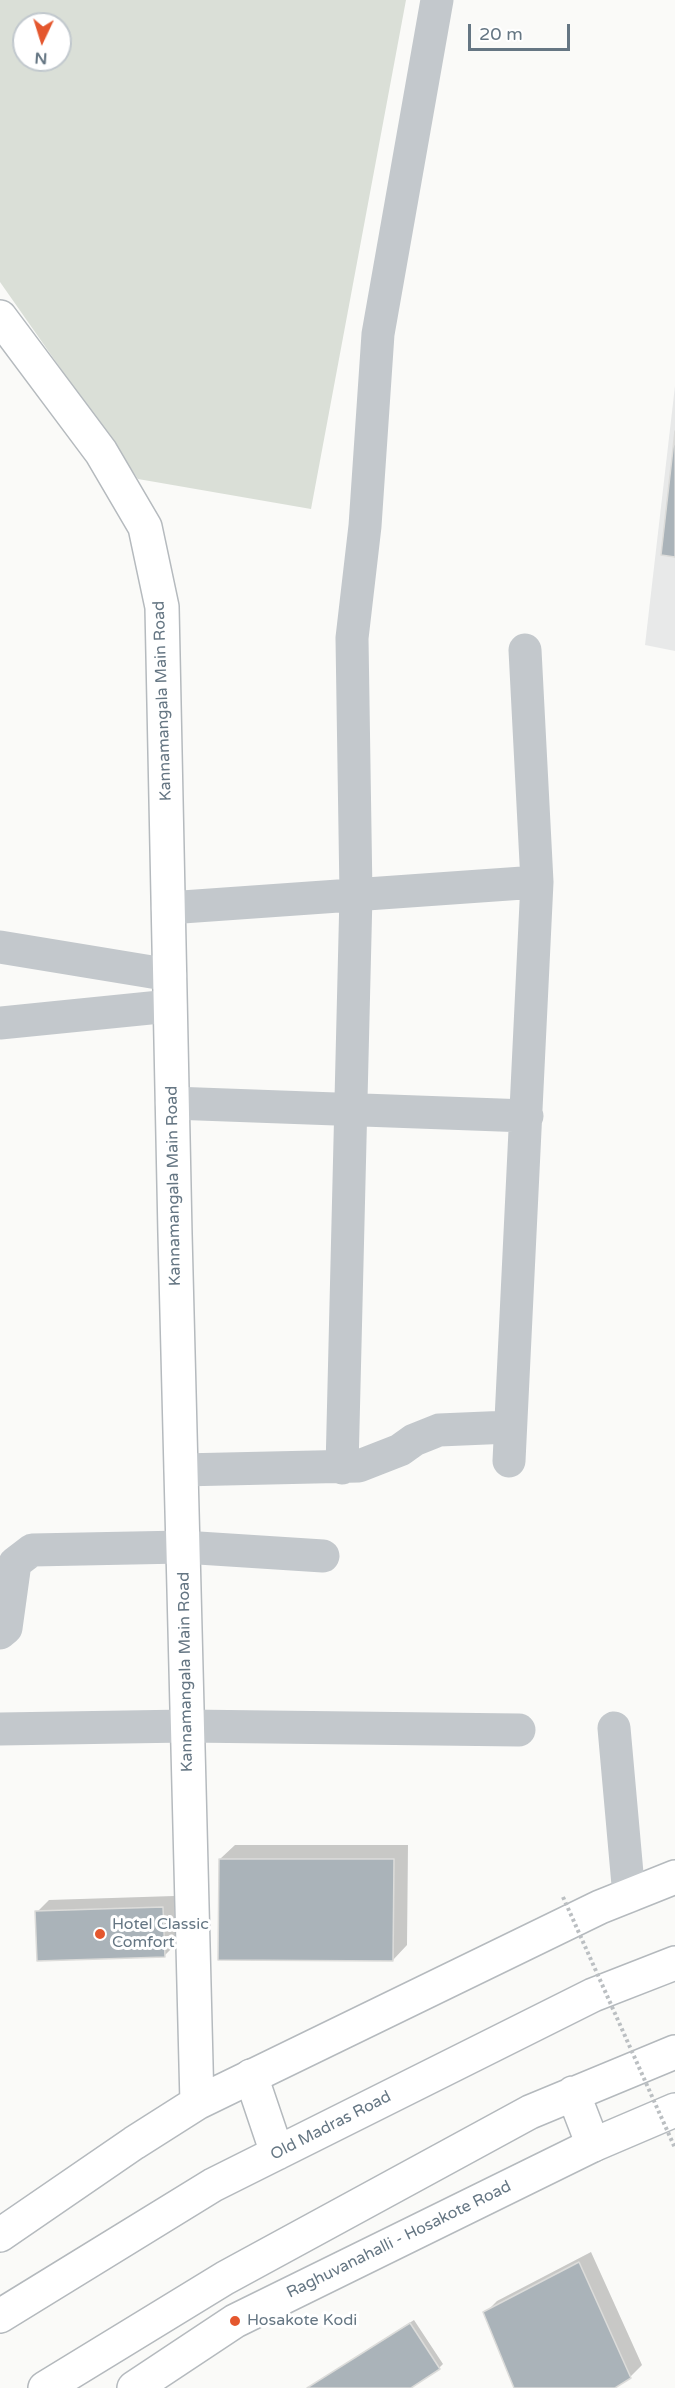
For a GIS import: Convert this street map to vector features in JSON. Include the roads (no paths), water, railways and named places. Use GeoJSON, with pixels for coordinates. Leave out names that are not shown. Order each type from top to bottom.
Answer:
{"type":"FeatureCollection","features":[{"type":"Feature","properties":{"kind":"main road","name":"Kannamangala Main Road"},"geometry":{"type":"LineString","coordinates":[[0,318],[101,452],[146,527],[162,607],[197,2103]]}},
{"type":"Feature","properties":{"kind":"main road"},"geometry":{"type":"LineString","coordinates":[[0,2235],[134,2143],[197,2103],[600,1907],[675,1877]]}},
{"type":"Feature","properties":{"kind":"main road","name":"Old Madras Road"},"geometry":{"type":"LineString","coordinates":[[0,2316],[213,2185],[593,1995],[675,1962]]}},
{"type":"Feature","properties":{"kind":"main road"},"geometry":{"type":"LineString","coordinates":[[45,2388],[225,2278],[530,2112],[675,2052]]}},
{"type":"Feature","properties":{"kind":"main road"},"geometry":{"type":"LineString","coordinates":[[251,2076],[277,2153]]}},
{"type":"Feature","properties":{"kind":"main road"},"geometry":{"type":"LineString","coordinates":[[573,2093],[592,2145]]}},
{"type":"Feature","properties":{"kind":"main road","name":"Raghuvanahalli - Hosakote Road"},"geometry":{"type":"LineString","coordinates":[[134,2388],[235,2321],[592,2145],[675,2110]]}},
{"type":"Feature","properties":{"kind":"street"},"geometry":{"type":"LineString","coordinates":[[342,1468],[356,895],[352,638],[365,526],[378,334],[437,0]]}},
{"type":"Feature","properties":{"kind":"street"},"geometry":{"type":"LineString","coordinates":[[508,1461],[537,882],[525,650]]}},
{"type":"Feature","properties":{"kind":"street"},"geometry":{"type":"LineString","coordinates":[[168,908],[537,882]]}},
{"type":"Feature","properties":{"kind":"street"},"geometry":{"type":"LineString","coordinates":[[0,947],[170,990]]}},
{"type":"Feature","properties":{"kind":"street"},"geometry":{"type":"LineString","coordinates":[[0,1023],[170,990]]}},
{"type":"Feature","properties":{"kind":"street"},"geometry":{"type":"LineString","coordinates":[[172,1103],[526,1116]]}},
{"type":"Feature","properties":{"kind":"street"},"geometry":{"type":"LineString","coordinates":[[181,1470],[358,1466],[390,1454],[414,1440],[439,1430],[510,1427]]}},
{"type":"Feature","properties":{"kind":"street"},"geometry":{"type":"LineString","coordinates":[[0,1633],[6,1628],[15,1563],[32,1550],[183,1547],[323,1556]]}},
{"type":"Feature","properties":{"kind":"street"},"geometry":{"type":"LineString","coordinates":[[0,1729],[187,1726],[519,1730]]}},
{"type":"Feature","properties":{"kind":"street"},"geometry":{"type":"LineString","coordinates":[[614,1728],[629,1896]]}},
{"type":"Feature","properties":{"kind":"place","name":"Hotel Classic Comfort"},"geometry":{"type":"Point","coordinates":[100,1934]}},
{"type":"Feature","properties":{"kind":"place","name":"Hosakote Kodi"},"geometry":{"type":"Point","coordinates":[235,2321]}}]}
